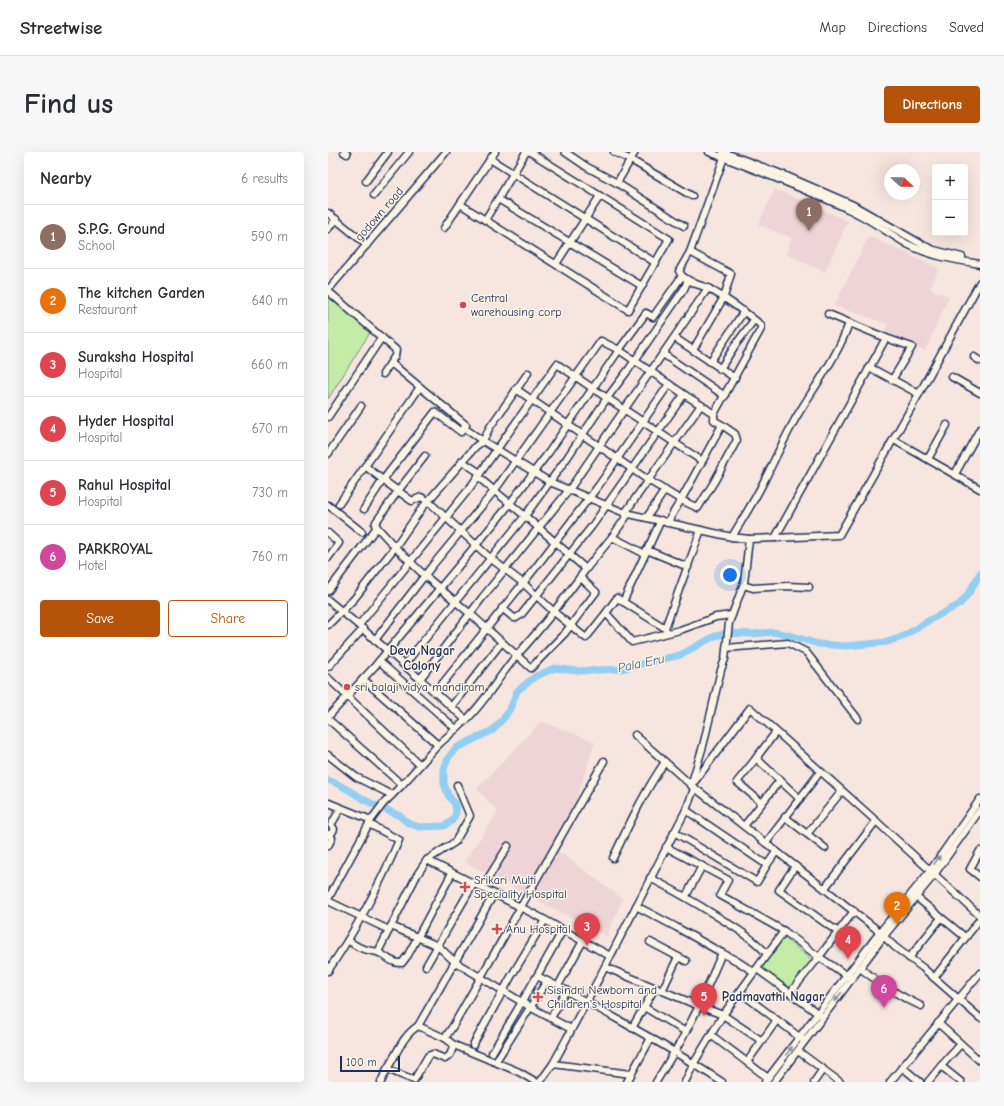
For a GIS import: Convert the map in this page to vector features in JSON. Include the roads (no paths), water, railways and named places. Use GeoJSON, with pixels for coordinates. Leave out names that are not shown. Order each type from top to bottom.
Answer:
{"type":"FeatureCollection","features":[{"type":"Feature","properties":{"kind":"street"},"geometry":{"type":"LineString","coordinates":[[366,181],[388,152]]}},
{"type":"Feature","properties":{"kind":"street"},"geometry":{"type":"LineString","coordinates":[[374,195],[409,152]]}},
{"type":"Feature","properties":{"kind":"street","name":"godown road"},"geometry":{"type":"LineString","coordinates":[[391,363],[395,356],[396,350],[328,291],[446,152]]}},
{"type":"Feature","properties":{"kind":"street"},"geometry":{"type":"LineString","coordinates":[[444,228],[495,152]]}},
{"type":"Feature","properties":{"kind":"street"},"geometry":{"type":"LineString","coordinates":[[485,220],[526,152]]}},
{"type":"Feature","properties":{"kind":"street"},"geometry":{"type":"LineString","coordinates":[[460,204],[628,310],[669,239],[530,152]]}},
{"type":"Feature","properties":{"kind":"street"},"geometry":{"type":"LineString","coordinates":[[565,152],[684,226]]}},
{"type":"Feature","properties":{"kind":"street"},"geometry":{"type":"LineString","coordinates":[[614,152],[631,160],[692,196]]}},
{"type":"Feature","properties":{"kind":"street"},"geometry":{"type":"LineString","coordinates":[[617,183],[635,152]]}},
{"type":"Feature","properties":{"kind":"street"},"geometry":{"type":"LineString","coordinates":[[709,152],[725,154],[784,176],[853,205],[923,245],[952,254],[980,260]]}},
{"type":"Feature","properties":{"kind":"street"},"geometry":{"type":"LineString","coordinates":[[516,390],[648,480],[681,500],[698,508],[737,440],[736,434],[714,420],[714,414],[761,329],[761,325],[744,311],[708,288],[688,280],[682,276],[679,271],[690,252],[725,154]]}},
{"type":"Feature","properties":{"kind":"street"},"geometry":{"type":"LineString","coordinates":[[725,154],[850,210],[907,244],[933,254],[980,264]]}},
{"type":"Feature","properties":{"kind":"street"},"geometry":{"type":"LineString","coordinates":[[490,159],[656,263]]}},
{"type":"Feature","properties":{"kind":"street"},"geometry":{"type":"LineString","coordinates":[[556,264],[600,196]]}},
{"type":"Feature","properties":{"kind":"street"},"geometry":{"type":"LineString","coordinates":[[498,198],[642,286]]}},
{"type":"Feature","properties":{"kind":"street"},"geometry":{"type":"LineString","coordinates":[[328,213],[367,245]]}},
{"type":"Feature","properties":{"kind":"street"},"geometry":{"type":"LineString","coordinates":[[328,229],[336,219]]}},
{"type":"Feature","properties":{"kind":"street"},"geometry":{"type":"LineString","coordinates":[[690,252],[731,274],[724,297],[692,350]]}},
{"type":"Feature","properties":{"kind":"street"},"geometry":{"type":"LineString","coordinates":[[653,317],[682,276]]}},
{"type":"Feature","properties":{"kind":"street"},"geometry":{"type":"LineString","coordinates":[[404,665],[525,516],[607,398],[635,361],[684,289],[688,280]]}},
{"type":"Feature","properties":{"kind":"street"},"geometry":{"type":"LineString","coordinates":[[464,428],[482,441],[550,482],[627,513],[732,537],[749,539],[839,534],[894,440],[979,287]]}},
{"type":"Feature","properties":{"kind":"street"},"geometry":{"type":"LineString","coordinates":[[420,679],[505,568],[569,490],[708,288]]}},
{"type":"Feature","properties":{"kind":"street"},"geometry":{"type":"LineString","coordinates":[[710,362],[744,311]]}},
{"type":"Feature","properties":{"kind":"street"},"geometry":{"type":"LineString","coordinates":[[402,785],[328,718],[379,661],[510,503],[568,425],[592,388],[646,313],[663,320]]}},
{"type":"Feature","properties":{"kind":"street"},"geometry":{"type":"LineString","coordinates":[[828,314],[912,347],[892,380]]}},
{"type":"Feature","properties":{"kind":"street"},"geometry":{"type":"LineString","coordinates":[[720,369],[754,320]]}},
{"type":"Feature","properties":{"kind":"street"},"geometry":{"type":"LineString","coordinates":[[732,537],[764,482],[780,448],[798,416],[826,370],[846,333],[849,323]]}},
{"type":"Feature","properties":{"kind":"street"},"geometry":{"type":"LineString","coordinates":[[328,417],[382,337]]}},
{"type":"Feature","properties":{"kind":"street"},"geometry":{"type":"LineString","coordinates":[[675,338],[735,378]]}},
{"type":"Feature","properties":{"kind":"street"},"geometry":{"type":"LineString","coordinates":[[775,538],[886,338]]}},
{"type":"Feature","properties":{"kind":"street"},"geometry":{"type":"LineString","coordinates":[[375,640],[424,575],[494,490],[576,377],[600,341],[619,350],[714,414]]}},
{"type":"Feature","properties":{"kind":"street"},"geometry":{"type":"LineString","coordinates":[[663,354],[725,396]]}},
{"type":"Feature","properties":{"kind":"street"},"geometry":{"type":"LineString","coordinates":[[364,509],[383,480],[435,412],[461,432],[466,425],[456,415],[391,363],[383,374]]}},
{"type":"Feature","properties":{"kind":"street"},"geometry":{"type":"LineString","coordinates":[[328,666],[361,627],[479,475],[557,364],[702,461]]}},
{"type":"Feature","properties":{"kind":"street"},"geometry":{"type":"LineString","coordinates":[[869,367],[919,394]]}},
{"type":"Feature","properties":{"kind":"street"},"geometry":{"type":"LineString","coordinates":[[328,625],[354,599],[395,547],[428,501],[462,461],[482,441],[490,427],[528,374]]}},
{"type":"Feature","properties":{"kind":"street"},"geometry":{"type":"LineString","coordinates":[[952,377],[980,393]]}},
{"type":"Feature","properties":{"kind":"street"},"geometry":{"type":"LineString","coordinates":[[435,693],[590,498],[669,384]]}},
{"type":"Feature","properties":{"kind":"street"},"geometry":{"type":"LineString","coordinates":[[339,504],[420,387]]}},
{"type":"Feature","properties":{"kind":"street"},"geometry":{"type":"LineString","coordinates":[[502,608],[514,618],[521,615],[570,555],[607,505],[631,468],[682,396],[685,395]]}},
{"type":"Feature","properties":{"kind":"street"},"geometry":{"type":"LineString","coordinates":[[571,1029],[530,1007],[454,962],[438,946],[418,937],[362,917],[328,900],[370,822],[392,795],[438,746],[478,709],[517,656],[527,646],[612,537],[648,480],[701,405]]}},
{"type":"Feature","properties":{"kind":"street"},"geometry":{"type":"LineString","coordinates":[[328,454],[360,406]]}},
{"type":"Feature","properties":{"kind":"street"},"geometry":{"type":"LineString","coordinates":[[667,523],[722,425]]}},
{"type":"Feature","properties":{"kind":"street"},"geometry":{"type":"LineString","coordinates":[[928,459],[946,425]]}},
{"type":"Feature","properties":{"kind":"street"},"geometry":{"type":"LineString","coordinates":[[955,474],[980,429]]}},
{"type":"Feature","properties":{"kind":"street"},"geometry":{"type":"LineString","coordinates":[[894,440],[980,489]]}},
{"type":"Feature","properties":{"kind":"street"},"geometry":{"type":"LineString","coordinates":[[425,456],[398,491],[375,525],[424,575],[487,628],[531,668],[565,633],[596,592],[580,577]]}},
{"type":"Feature","properties":{"kind":"street"},"geometry":{"type":"LineString","coordinates":[[462,461],[494,490],[540,527],[586,569]]}},
{"type":"Feature","properties":{"kind":"street"},"geometry":{"type":"LineString","coordinates":[[365,466],[412,501],[421,497],[428,501],[460,532],[490,558],[523,583],[554,612],[586,638],[617,598],[666,631]]}},
{"type":"Feature","properties":{"kind":"street"},"geometry":{"type":"LineString","coordinates":[[647,517],[664,490]]}},
{"type":"Feature","properties":{"kind":"street"},"geometry":{"type":"LineString","coordinates":[[328,504],[362,532]]}},
{"type":"Feature","properties":{"kind":"street"},"geometry":{"type":"LineString","coordinates":[[623,602],[660,520]]}},
{"type":"Feature","properties":{"kind":"street"},"geometry":{"type":"LineString","coordinates":[[328,591],[377,527]]}},
{"type":"Feature","properties":{"kind":"street"},"geometry":{"type":"LineString","coordinates":[[666,631],[701,530]]}},
{"type":"Feature","properties":{"kind":"street"},"geometry":{"type":"LineString","coordinates":[[328,533],[339,543],[328,558]]}},
{"type":"Feature","properties":{"kind":"street"},"geometry":{"type":"LineString","coordinates":[[612,537],[646,552],[688,567]]}},
{"type":"Feature","properties":{"kind":"street"},"geometry":{"type":"LineString","coordinates":[[540,1082],[553,1064],[686,810],[694,789],[691,785],[703,746],[721,670],[725,660],[728,630],[743,585],[749,539]]}},
{"type":"Feature","properties":{"kind":"street"},"geometry":{"type":"LineString","coordinates":[[743,585],[753,588],[787,586],[809,587]]}},
{"type":"Feature","properties":{"kind":"street"},"geometry":{"type":"LineString","coordinates":[[328,600],[388,650],[466,720]]}},
{"type":"Feature","properties":{"kind":"street"},"geometry":{"type":"LineString","coordinates":[[606,613],[632,642],[666,631],[732,615]]}},
{"type":"Feature","properties":{"kind":"street"},"geometry":{"type":"LineString","coordinates":[[451,707],[502,642]]}},
{"type":"Feature","properties":{"kind":"street"},"geometry":{"type":"LineString","coordinates":[[726,648],[788,643],[795,646],[806,652],[858,719]]}},
{"type":"Feature","properties":{"kind":"street"},"geometry":{"type":"LineString","coordinates":[[379,661],[456,729]]}},
{"type":"Feature","properties":{"kind":"street"},"geometry":{"type":"LineString","coordinates":[[328,678],[420,765]]}},
{"type":"Feature","properties":{"kind":"street"},"geometry":{"type":"LineString","coordinates":[[363,678],[438,746]]}},
{"type":"Feature","properties":{"kind":"street"},"geometry":{"type":"LineString","coordinates":[[691,785],[750,708],[876,821],[980,918],[934,978]]}},
{"type":"Feature","properties":{"kind":"street"},"geometry":{"type":"LineString","coordinates":[[762,803],[737,782],[776,732]]}},
{"type":"Feature","properties":{"kind":"street"},"geometry":{"type":"LineString","coordinates":[[635,735],[691,785],[854,911],[980,1018]]}},
{"type":"Feature","properties":{"kind":"street"},"geometry":{"type":"LineString","coordinates":[[328,755],[356,777],[392,795]]}},
{"type":"Feature","properties":{"kind":"street"},"geometry":{"type":"LineString","coordinates":[[758,756],[756,758],[800,799]]}},
{"type":"Feature","properties":{"kind":"street"},"geometry":{"type":"LineString","coordinates":[[445,1038],[604,761]]}},
{"type":"Feature","properties":{"kind":"street"},"geometry":{"type":"LineString","coordinates":[[613,858],[640,802],[651,782],[665,762]]}},
{"type":"Feature","properties":{"kind":"street"},"geometry":{"type":"LineString","coordinates":[[766,843],[820,772]]}},
{"type":"Feature","properties":{"kind":"street"},"geometry":{"type":"LineString","coordinates":[[744,826],[780,780]]}},
{"type":"Feature","properties":{"kind":"street"},"geometry":{"type":"LineString","coordinates":[[378,952],[417,876],[427,860],[455,842],[470,816],[457,785]]}},
{"type":"Feature","properties":{"kind":"street"},"geometry":{"type":"LineString","coordinates":[[806,834],[842,791]]}},
{"type":"Feature","properties":{"kind":"street"},"geometry":{"type":"LineString","coordinates":[[849,978],[860,968],[882,934],[916,897],[980,799]]}},
{"type":"Feature","properties":{"kind":"street"},"geometry":{"type":"LineString","coordinates":[[328,971],[362,917],[379,885],[399,840],[370,822],[329,803]]}},
{"type":"Feature","properties":{"kind":"street"},"geometry":{"type":"LineString","coordinates":[[328,846],[332,838],[329,835],[334,829],[331,825],[341,808]]}},
{"type":"Feature","properties":{"kind":"street"},"geometry":{"type":"LineString","coordinates":[[686,810],[767,865]]}},
{"type":"Feature","properties":{"kind":"street"},"geometry":{"type":"LineString","coordinates":[[774,1082],[805,1042],[821,1015],[882,934],[932,873],[980,810]]}},
{"type":"Feature","properties":{"kind":"street"},"geometry":{"type":"LineString","coordinates":[[785,817],[825,848]]}},
{"type":"Feature","properties":{"kind":"street"},"geometry":{"type":"LineString","coordinates":[[825,888],[876,821]]}},
{"type":"Feature","properties":{"kind":"street"},"geometry":{"type":"LineString","coordinates":[[674,832],[757,882],[776,852]]}},
{"type":"Feature","properties":{"kind":"street"},"geometry":{"type":"LineString","coordinates":[[482,888],[508,846]]}},
{"type":"Feature","properties":{"kind":"street"},"geometry":{"type":"LineString","coordinates":[[666,847],[728,880],[720,895],[784,931],[849,978]]}},
{"type":"Feature","properties":{"kind":"street"},"geometry":{"type":"LineString","coordinates":[[980,851],[970,869],[980,878]]}},
{"type":"Feature","properties":{"kind":"street"},"geometry":{"type":"LineString","coordinates":[[427,860],[545,920],[610,956]]}},
{"type":"Feature","properties":{"kind":"street"},"geometry":{"type":"LineString","coordinates":[[686,896],[702,866]]}},
{"type":"Feature","properties":{"kind":"street"},"geometry":{"type":"LineString","coordinates":[[795,866],[779,890],[838,932]]}},
{"type":"Feature","properties":{"kind":"street"},"geometry":{"type":"LineString","coordinates":[[348,940],[356,946],[366,950],[378,952],[387,959],[397,963],[402,963],[418,937],[452,873]]}},
{"type":"Feature","properties":{"kind":"street"},"geometry":{"type":"LineString","coordinates":[[650,878],[686,896],[738,929],[757,943],[767,954]]}},
{"type":"Feature","properties":{"kind":"street"},"geometry":{"type":"LineString","coordinates":[[426,966],[474,884]]}},
{"type":"Feature","properties":{"kind":"street"},"geometry":{"type":"LineString","coordinates":[[381,1082],[401,1043],[411,1030],[418,1026],[494,894]]}},
{"type":"Feature","properties":{"kind":"street"},"geometry":{"type":"LineString","coordinates":[[916,897],[965,937]]}},
{"type":"Feature","properties":{"kind":"street"},"geometry":{"type":"LineString","coordinates":[[636,906],[676,926],[756,971],[821,1015]]}},
{"type":"Feature","properties":{"kind":"street"},"geometry":{"type":"LineString","coordinates":[[790,993],[854,911]]}},
{"type":"Feature","properties":{"kind":"street"},"geometry":{"type":"LineString","coordinates":[[908,958],[941,918]]}},
{"type":"Feature","properties":{"kind":"street"},"geometry":{"type":"LineString","coordinates":[[473,1045],[545,920]]}},
{"type":"Feature","properties":{"kind":"street"},"geometry":{"type":"LineString","coordinates":[[492,1053],[563,930]]}},
{"type":"Feature","properties":{"kind":"street"},"geometry":{"type":"LineString","coordinates":[[685,1082],[694,1063],[723,1015],[784,931]]}},
{"type":"Feature","properties":{"kind":"street"},"geometry":{"type":"LineString","coordinates":[[558,986],[583,941]]}},
{"type":"Feature","properties":{"kind":"street"},"geometry":{"type":"LineString","coordinates":[[650,942],[686,961]]}},
{"type":"Feature","properties":{"kind":"street"},"geometry":{"type":"LineString","coordinates":[[656,1082],[686,1032],[722,953]]}},
{"type":"Feature","properties":{"kind":"street"},"geometry":{"type":"LineString","coordinates":[[662,990],[678,957]]}},
{"type":"Feature","properties":{"kind":"street"},"geometry":{"type":"LineString","coordinates":[[605,967],[723,1015],[762,1041]]}},
{"type":"Feature","properties":{"kind":"street"},"geometry":{"type":"LineString","coordinates":[[860,968],[882,985],[921,1006]]}},
{"type":"Feature","properties":{"kind":"street"},"geometry":{"type":"LineString","coordinates":[[890,1082],[980,973]]}},
{"type":"Feature","properties":{"kind":"street"},"geometry":{"type":"LineString","coordinates":[[537,976],[566,990],[651,1038],[694,1063],[722,1082]]}},
{"type":"Feature","properties":{"kind":"street"},"geometry":{"type":"LineString","coordinates":[[498,1058],[547,981]]}},
{"type":"Feature","properties":{"kind":"street"},"geometry":{"type":"LineString","coordinates":[[632,1028],[655,988]]}},
{"type":"Feature","properties":{"kind":"street"},"geometry":{"type":"LineString","coordinates":[[551,1018],[566,990]]}},
{"type":"Feature","properties":{"kind":"street"},"geometry":{"type":"LineString","coordinates":[[740,992],[805,1042]]}},
{"type":"Feature","properties":{"kind":"street"},"geometry":{"type":"LineString","coordinates":[[644,1007],[686,1032]]}},
{"type":"Feature","properties":{"kind":"street"},"geometry":{"type":"LineString","coordinates":[[711,1035],[747,1062],[767,1080],[800,1037],[821,1015]]}},
{"type":"Feature","properties":{"kind":"street"},"geometry":{"type":"LineString","coordinates":[[747,1062],[778,1020]]}},
{"type":"Feature","properties":{"kind":"street"},"geometry":{"type":"LineString","coordinates":[[938,1023],[980,1061]]}},
{"type":"Feature","properties":{"kind":"street"},"geometry":{"type":"LineString","coordinates":[[418,1026],[445,1038],[454,1045],[519,1072],[536,1082]]}},
{"type":"Feature","properties":{"kind":"street"},"geometry":{"type":"LineString","coordinates":[[627,1082],[651,1038]]}},
{"type":"Feature","properties":{"kind":"street"},"geometry":{"type":"LineString","coordinates":[[928,1082],[961,1044]]}},
{"type":"Feature","properties":{"kind":"street"},"geometry":{"type":"LineString","coordinates":[[387,1069],[414,1080],[429,1055],[433,1054],[445,1059],[450,1055],[454,1045]]}},
{"type":"Feature","properties":{"kind":"street"},"geometry":{"type":"LineString","coordinates":[[798,1051],[840,1082]]}},
{"type":"Feature","properties":{"kind":"street"},"geometry":{"type":"LineString","coordinates":[[553,1064],[631,1074]]}},
{"type":"Feature","properties":{"kind":"street"},"geometry":{"type":"LineString","coordinates":[[941,1066],[961,1082]]}},
{"type":"Feature","properties":{"kind":"street"},"geometry":{"type":"LineString","coordinates":[[902,1067],[920,1082]]}},
{"type":"Feature","properties":{"kind":"street"},"geometry":{"type":"LineString","coordinates":[[814,1082],[823,1070]]}},
{"type":"Feature","properties":{"kind":"waterway","name":"Pala Eru"},"geometry":{"type":"LineString","coordinates":[[384,809],[400,816],[408,823],[419,827],[444,826],[452,821],[456,813],[455,804],[448,795],[444,784],[444,769],[448,758],[456,748],[493,730],[504,718],[511,707],[517,691],[536,676],[555,668],[577,671],[620,669],[680,655],[715,636],[730,633],[752,634],[773,632],[789,635],[818,644],[846,646],[887,642],[902,637],[960,604],[969,593],[980,573]]}},
{"type":"Feature","properties":{"kind":"waterway","name":"Pala Eru"},"geometry":{"type":"LineString","coordinates":[[328,780],[377,806]]}},
{"type":"Feature","properties":{"kind":"place","name":"S.P.G. Ground"},"geometry":{"type":"Point","coordinates":[809,231]}},
{"type":"Feature","properties":{"kind":"place","name":"Central warehousing corp"},"geometry":{"type":"Point","coordinates":[463,305]}},
{"type":"Feature","properties":{"kind":"place","name":"sri balaji vidya mandiram"},"geometry":{"type":"Point","coordinates":[347,687]}},
{"type":"Feature","properties":{"kind":"place","name":"Srikari Multi Speciality Hospital"},"geometry":{"type":"Point","coordinates":[465,887]}},
{"type":"Feature","properties":{"kind":"place","name":"The kitchen Garden"},"geometry":{"type":"Point","coordinates":[897,925]}},
{"type":"Feature","properties":{"kind":"place","name":"Anu Hospital"},"geometry":{"type":"Point","coordinates":[497,929]}},
{"type":"Feature","properties":{"kind":"place","name":"Suraksha Hospital"},"geometry":{"type":"Point","coordinates":[587,946]}},
{"type":"Feature","properties":{"kind":"place","name":"Hyder Hospital"},"geometry":{"type":"Point","coordinates":[848,959]}},
{"type":"Feature","properties":{"kind":"place","name":"Sisindri Newborn and Children's Hospital"},"geometry":{"type":"Point","coordinates":[538,997]}},
{"type":"Feature","properties":{"kind":"place","name":"PARKROYAL"},"geometry":{"type":"Point","coordinates":[884,1008]}},
{"type":"Feature","properties":{"kind":"place","name":"Rahul Hospital"},"geometry":{"type":"Point","coordinates":[704,1016]}},
{"type":"Feature","properties":{"kind":"district","name":"Deva Nagar Colony"},"geometry":{"type":"Point","coordinates":[422,658]}},
{"type":"Feature","properties":{"kind":"district","name":"Padmavathi Nagar"},"geometry":{"type":"Point","coordinates":[773,996]}}]}
